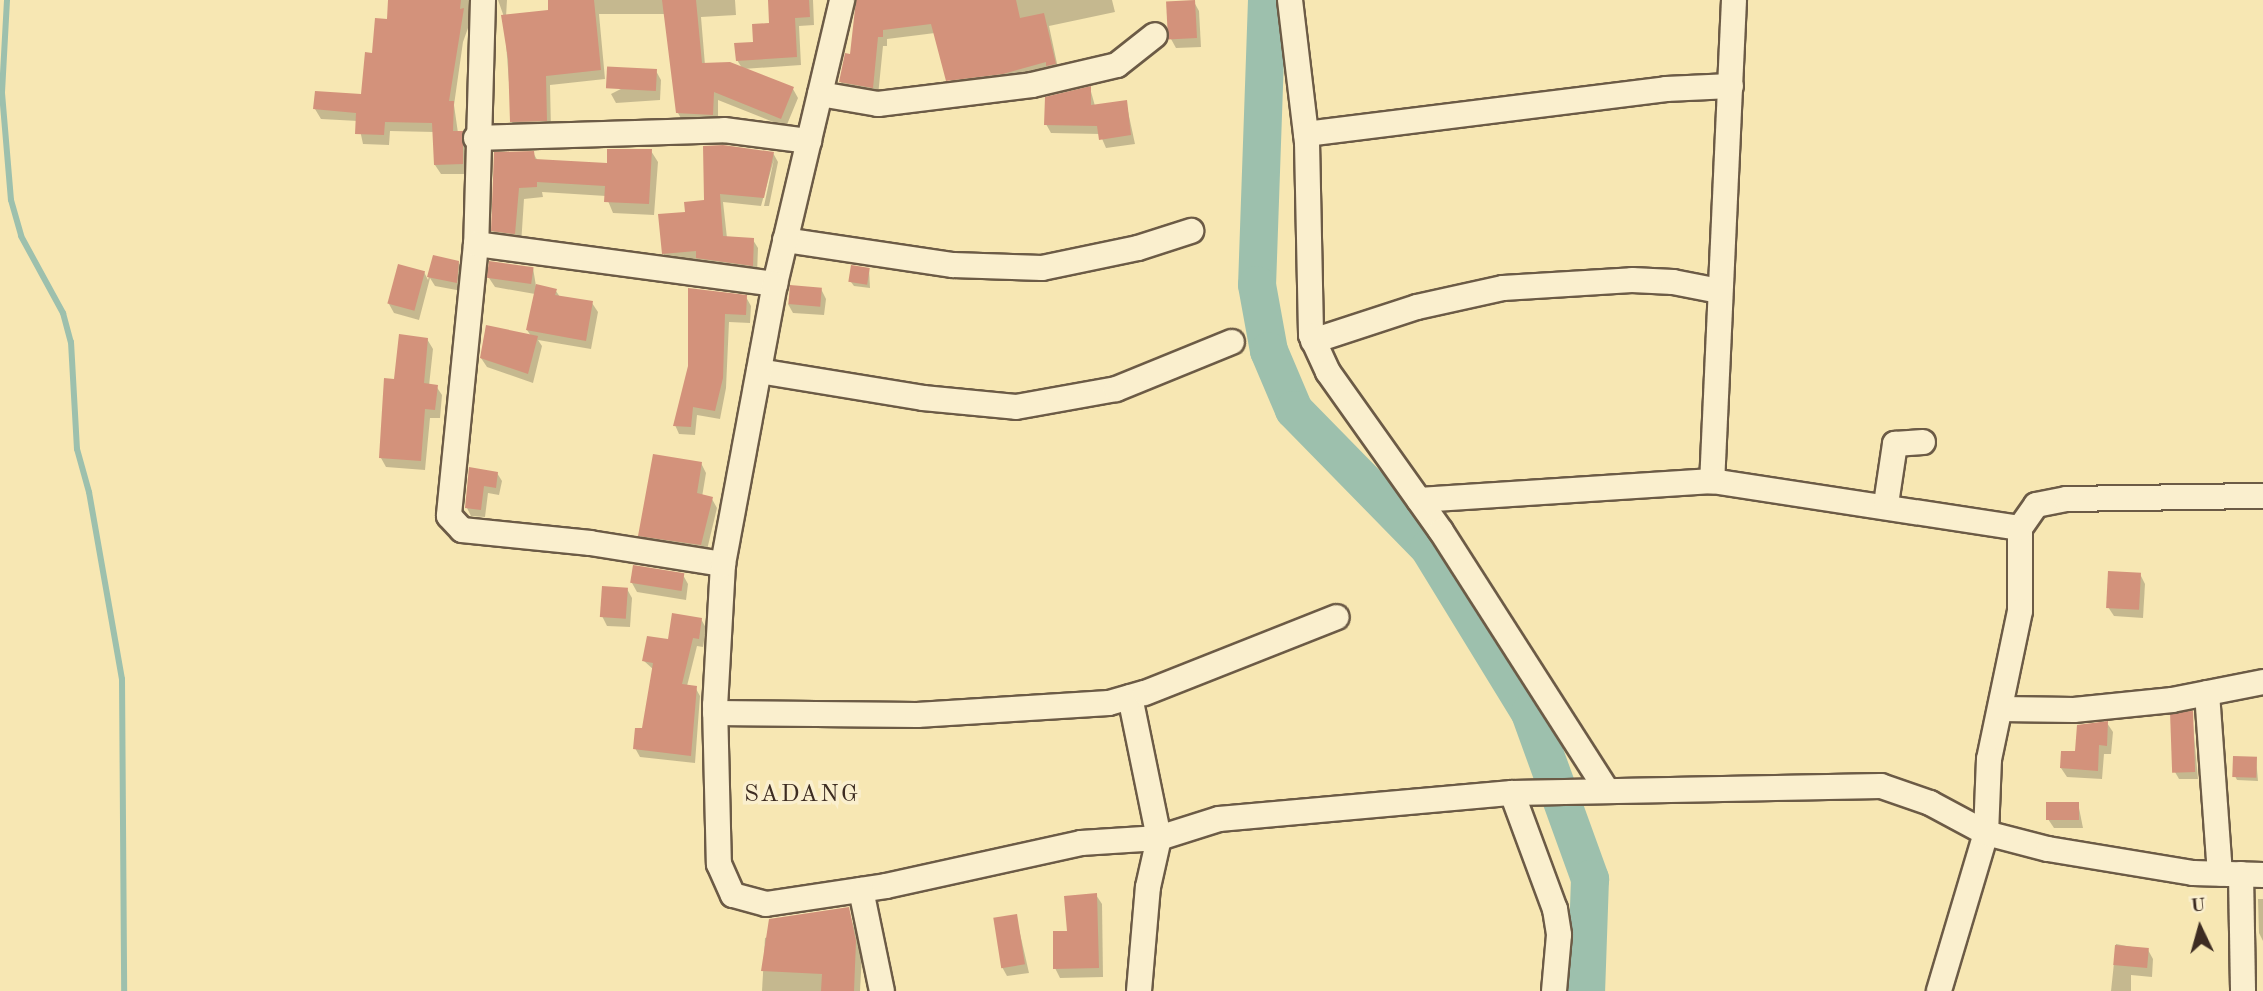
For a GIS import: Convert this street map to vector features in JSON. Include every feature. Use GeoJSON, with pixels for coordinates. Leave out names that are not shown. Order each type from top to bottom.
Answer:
{"type":"FeatureCollection","features":[{"type":"Feature","properties":{"kind":"street"},"geometry":{"type":"LineString","coordinates":[[483,0],[476,138],[476,244],[448,504],[454,523],[462,530],[590,543],[723,564]]}},
{"type":"Feature","properties":{"kind":"street"},"geometry":{"type":"LineString","coordinates":[[842,0],[775,285],[723,564],[715,713],[719,864],[733,895],[766,904],[861,890],[1081,843],[1159,838],[1219,819],[1512,793],[1881,786],[1930,803],[1986,833],[2116,861],[2241,874]]}},
{"type":"Feature","properties":{"kind":"street"},"geometry":{"type":"LineString","coordinates":[[1290,0],[1306,134],[1307,311],[1313,341],[1328,372],[1419,500],[1597,790]]}},
{"type":"Feature","properties":{"kind":"street"},"geometry":{"type":"LineString","coordinates":[[1712,481],[1734,0]]}},
{"type":"Feature","properties":{"kind":"street"},"geometry":{"type":"LineString","coordinates":[[820,94],[878,104],[1032,85],[1117,65],[1155,35]]}},
{"type":"Feature","properties":{"kind":"street"},"geometry":{"type":"LineString","coordinates":[[1306,134],[1639,92],[1731,86]]}},
{"type":"Feature","properties":{"kind":"street"},"geometry":{"type":"LineString","coordinates":[[476,138],[724,130],[809,141]]}},
{"type":"Feature","properties":{"kind":"street"},"geometry":{"type":"LineString","coordinates":[[785,240],[953,265],[1042,268],[1138,248],[1191,231]]}},
{"type":"Feature","properties":{"kind":"street"},"geometry":{"type":"LineString","coordinates":[[476,244],[775,285]]}},
{"type":"Feature","properties":{"kind":"street"},"geometry":{"type":"LineString","coordinates":[[1313,341],[1417,307],[1503,288],[1632,280],[1674,282],[1719,291]]}},
{"type":"Feature","properties":{"kind":"street"},"geometry":{"type":"LineString","coordinates":[[759,371],[923,398],[1016,407],[1116,389],[1232,342]]}},
{"type":"Feature","properties":{"kind":"street"},"geometry":{"type":"LineString","coordinates":[[1886,504],[1895,444],[1923,442]]}},
{"type":"Feature","properties":{"kind":"street"},"geometry":{"type":"LineString","coordinates":[[1419,500],[1712,481],[1886,504],[2020,528]]}},
{"type":"Feature","properties":{"kind":"street"},"geometry":{"type":"LineString","coordinates":[[1939,991],[1986,833],[1989,759],[2020,611],[2020,528],[2036,505],[2066,499],[2263,496]]}},
{"type":"Feature","properties":{"kind":"street"},"geometry":{"type":"LineString","coordinates":[[715,713],[972,713],[1109,703],[1337,617]]}},
{"type":"Feature","properties":{"kind":"street"},"geometry":{"type":"LineString","coordinates":[[2001,709],[2074,710],[2207,693],[2263,682]]}},
{"type":"Feature","properties":{"kind":"street"},"geometry":{"type":"LineString","coordinates":[[2207,693],[2241,874],[2243,991]]}},
{"type":"Feature","properties":{"kind":"street"},"geometry":{"type":"LineString","coordinates":[[1130,697],[1159,838],[1148,887],[1139,991]]}},
{"type":"Feature","properties":{"kind":"street"},"geometry":{"type":"LineString","coordinates":[[1512,793],[1555,909],[1559,935],[1554,991]]}},
{"type":"Feature","properties":{"kind":"street"},"geometry":{"type":"LineString","coordinates":[[861,890],[882,991]]}},
{"type":"Feature","properties":{"kind":"building"},"geometry":{"type":"Polygon","coordinates":[[[388,0],[461,0],[460,9],[464,8],[449,101],[454,101],[453,131],[463,131],[463,164],[434,165],[432,123],[385,122],[384,135],[355,134],[356,113],[313,109],[315,91],[361,94],[365,52],[372,53],[375,18],[387,19],[388,0]]]}},
{"type":"Feature","properties":{"kind":"building"},"geometry":{"type":"Polygon","coordinates":[[[548,0],[594,0],[601,70],[546,76],[547,121],[510,122],[508,59],[501,15],[548,10],[548,0]]]}},
{"type":"Feature","properties":{"kind":"building"},"geometry":{"type":"Polygon","coordinates":[[[662,0],[696,0],[702,63],[730,62],[794,87],[781,119],[714,92],[713,115],[676,113],[662,0]]]}},
{"type":"Feature","properties":{"kind":"building"},"geometry":{"type":"Polygon","coordinates":[[[768,0],[809,0],[810,17],[795,18],[797,57],[736,61],[734,43],[753,42],[752,24],[769,23],[768,0]]]}},
{"type":"Feature","properties":{"kind":"building"},"geometry":{"type":"Polygon","coordinates":[[[856,0],[1016,0],[1020,18],[1044,13],[1056,64],[1046,66],[1046,62],[1003,74],[946,81],[931,24],[883,30],[883,37],[878,37],[873,88],[839,82],[845,53],[850,54],[856,0]]]}},
{"type":"Feature","properties":{"kind":"building"},"geometry":{"type":"Polygon","coordinates":[[[1195,0],[1197,38],[1168,39],[1166,2],[1195,0]]]}},
{"type":"Feature","properties":{"kind":"building"},"geometry":{"type":"Polygon","coordinates":[[[607,66],[657,69],[656,91],[606,88],[607,66]]]}},
{"type":"Feature","properties":{"kind":"building"},"geometry":{"type":"Polygon","coordinates":[[[1091,86],[1091,105],[1127,100],[1131,135],[1099,140],[1097,126],[1044,125],[1045,97],[1091,86]]]}},
{"type":"Feature","properties":{"kind":"building"},"geometry":{"type":"Polygon","coordinates":[[[723,145],[774,152],[764,198],[720,194],[723,236],[754,238],[753,266],[696,258],[696,251],[662,254],[658,214],[685,212],[684,202],[704,200],[703,146],[723,145]]]}},
{"type":"Feature","properties":{"kind":"building"},"geometry":{"type":"Polygon","coordinates":[[[607,149],[652,149],[649,204],[604,202],[605,186],[537,182],[537,187],[519,188],[515,234],[491,231],[494,152],[534,151],[535,159],[607,163],[607,149]]]}},
{"type":"Feature","properties":{"kind":"building"},"geometry":{"type":"Polygon","coordinates":[[[433,255],[459,261],[457,283],[427,277],[433,255]]]}},
{"type":"Feature","properties":{"kind":"building"},"geometry":{"type":"Polygon","coordinates":[[[489,261],[534,267],[531,284],[487,278],[489,261]]]}},
{"type":"Feature","properties":{"kind":"building"},"geometry":{"type":"Polygon","coordinates":[[[398,264],[425,271],[414,311],[387,304],[398,264]]]}},
{"type":"Feature","properties":{"kind":"building"},"geometry":{"type":"Polygon","coordinates":[[[851,265],[870,268],[867,285],[848,282],[851,265]]]}},
{"type":"Feature","properties":{"kind":"building"},"geometry":{"type":"Polygon","coordinates":[[[536,284],[557,289],[555,295],[593,301],[586,341],[526,330],[536,284]]]}},
{"type":"Feature","properties":{"kind":"building"},"geometry":{"type":"Polygon","coordinates":[[[790,285],[822,288],[820,307],[788,304],[790,285]]]}},
{"type":"Feature","properties":{"kind":"building"},"geometry":{"type":"Polygon","coordinates":[[[688,288],[747,295],[746,315],[725,314],[723,378],[715,411],[693,407],[691,427],[673,426],[688,366],[688,288]]]}},
{"type":"Feature","properties":{"kind":"building"},"geometry":{"type":"Polygon","coordinates":[[[486,325],[538,336],[528,374],[480,358],[486,325]]]}},
{"type":"Feature","properties":{"kind":"building"},"geometry":{"type":"Polygon","coordinates":[[[399,334],[428,338],[424,383],[438,385],[435,410],[425,409],[421,461],[379,458],[384,378],[394,379],[399,334]]]}},
{"type":"Feature","properties":{"kind":"building"},"geometry":{"type":"Polygon","coordinates":[[[653,454],[702,462],[697,493],[713,497],[701,545],[638,536],[653,454]]]}},
{"type":"Feature","properties":{"kind":"building"},"geometry":{"type":"Polygon","coordinates":[[[469,467],[498,472],[496,488],[484,486],[481,510],[465,508],[469,467]]]}},
{"type":"Feature","properties":{"kind":"building"},"geometry":{"type":"Polygon","coordinates":[[[633,565],[684,573],[682,591],[630,583],[633,565]]]}},
{"type":"Feature","properties":{"kind":"building"},"geometry":{"type":"Polygon","coordinates":[[[2108,571],[2141,573],[2139,610],[2106,608],[2108,571]]]}},
{"type":"Feature","properties":{"kind":"building"},"geometry":{"type":"Polygon","coordinates":[[[602,586],[628,588],[626,619],[600,617],[602,586]]]}},
{"type":"Feature","properties":{"kind":"building"},"geometry":{"type":"Polygon","coordinates":[[[672,613],[702,618],[699,639],[693,638],[682,684],[697,686],[691,756],[633,749],[635,728],[642,728],[653,663],[642,661],[647,636],[668,639],[672,613]]]}},
{"type":"Feature","properties":{"kind":"building"},"geometry":{"type":"Polygon","coordinates":[[[2193,711],[2195,772],[2172,773],[2170,712],[2193,711]]]}},
{"type":"Feature","properties":{"kind":"building"},"geometry":{"type":"Polygon","coordinates":[[[2108,721],[2107,746],[2099,745],[2098,771],[2060,768],[2061,751],[2075,751],[2077,725],[2108,721]]]}},
{"type":"Feature","properties":{"kind":"building"},"geometry":{"type":"Polygon","coordinates":[[[2233,756],[2257,757],[2256,778],[2232,777],[2233,756]]]}},
{"type":"Feature","properties":{"kind":"building"},"geometry":{"type":"Polygon","coordinates":[[[2046,802],[2079,802],[2079,820],[2046,820],[2046,802]]]}},
{"type":"Feature","properties":{"kind":"building"},"geometry":{"type":"Polygon","coordinates":[[[1097,893],[1099,968],[1053,969],[1053,931],[1067,931],[1064,896],[1097,893]]]}},
{"type":"Feature","properties":{"kind":"building"},"geometry":{"type":"Polygon","coordinates":[[[849,907],[856,941],[854,991],[821,991],[822,974],[761,971],[769,919],[849,907]]]}},
{"type":"Feature","properties":{"kind":"building"},"geometry":{"type":"Polygon","coordinates":[[[1017,914],[1025,964],[1001,968],[993,918],[1017,914]]]}},
{"type":"Feature","properties":{"kind":"building"},"geometry":{"type":"Polygon","coordinates":[[[2115,945],[2149,948],[2147,968],[2113,965],[2115,945]]]}},
{"type":"Feature","properties":{"kind":"waterway"},"geometry":{"type":"LineString","coordinates":[[7,0],[2,93],[11,200],[21,236],[63,313],[71,342],[77,449],[89,492],[122,679],[124,991]]}},
{"type":"Feature","properties":{"kind":"waterway"},"geometry":{"type":"LineString","coordinates":[[1267,0],[1257,285],[1269,351],[1294,410],[1429,548],[1530,713],[1590,879],[1586,991]]}},
{"type":"Feature","properties":{"kind":"district","name":"SADANG"},"geometry":{"type":"Point","coordinates":[802,796]}}]}
